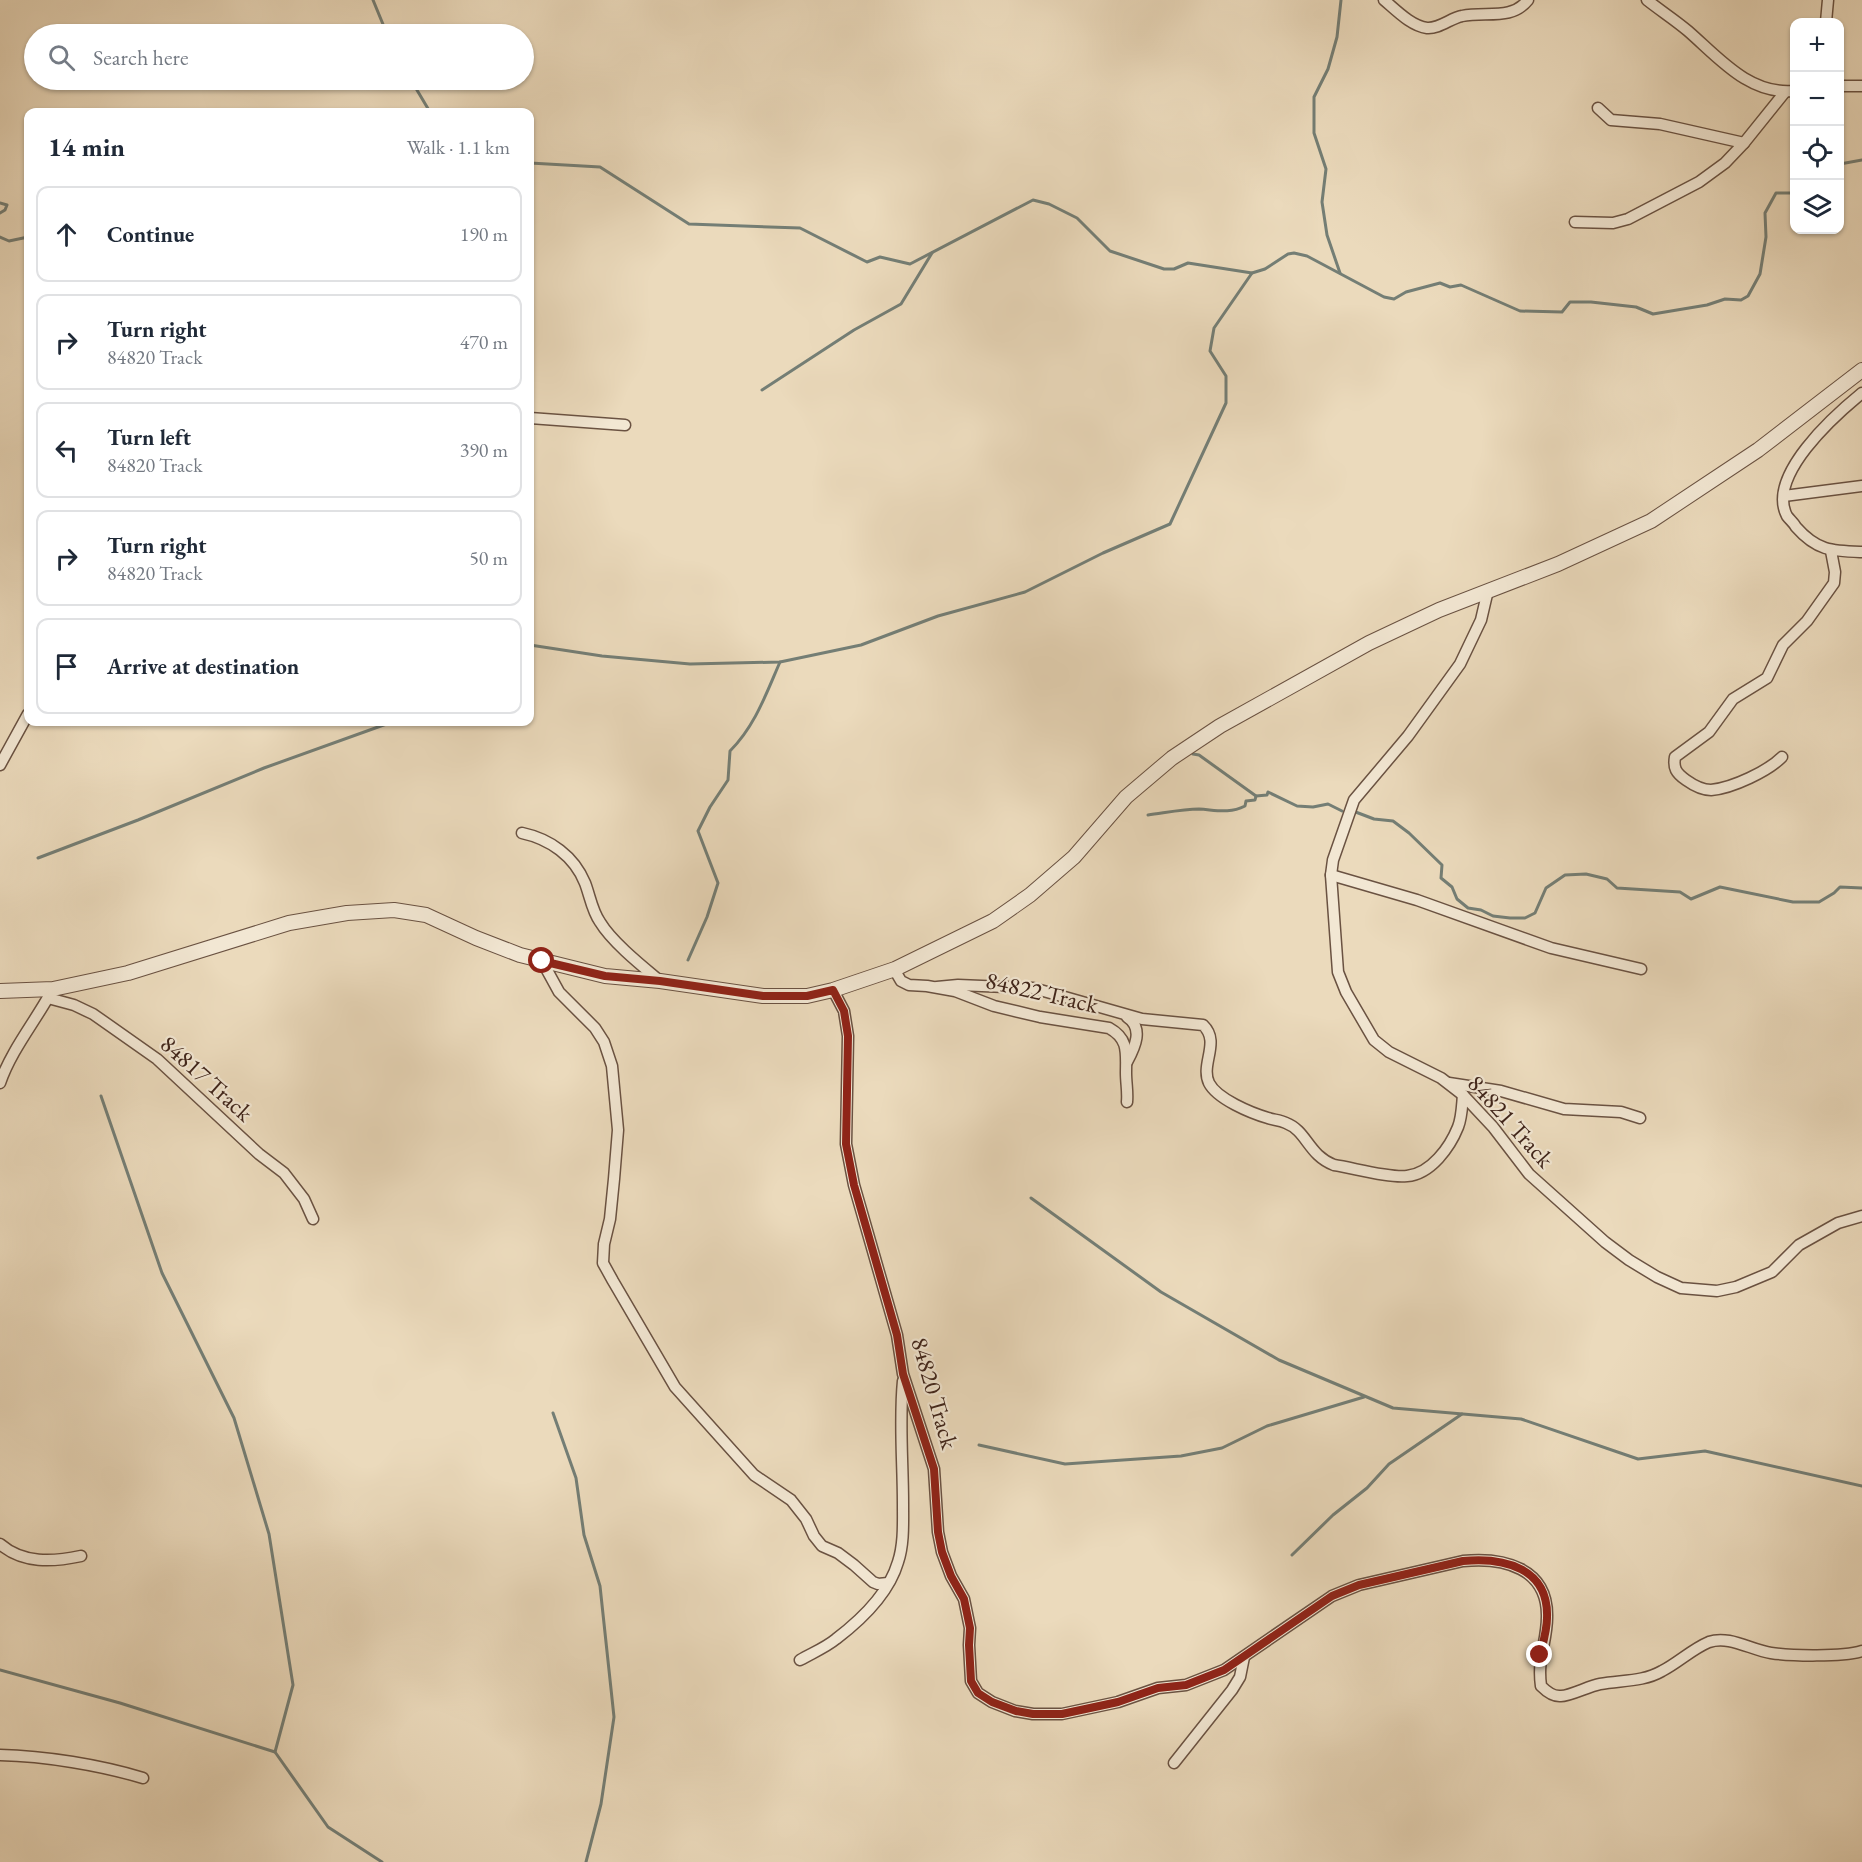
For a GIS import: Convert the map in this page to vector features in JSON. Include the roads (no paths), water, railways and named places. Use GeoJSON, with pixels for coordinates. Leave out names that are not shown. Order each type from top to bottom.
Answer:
{"type":"FeatureCollection","features":[{"type":"Feature","properties":{"kind":"street"},"geometry":{"type":"LineString","coordinates":[[1384,0],[1416,25],[1429,28],[1461,16],[1508,13],[1519,9],[1528,0]]}},
{"type":"Feature","properties":{"kind":"street"},"geometry":{"type":"LineString","coordinates":[[1575,222],[1614,223],[1628,219],[1699,182],[1725,163],[1790,91],[1745,80],[1710,53],[1688,31],[1647,0]]}},
{"type":"Feature","properties":{"kind":"street"},"geometry":{"type":"LineString","coordinates":[[1826,18],[1828,0]]}},
{"type":"Feature","properties":{"kind":"street"},"geometry":{"type":"LineString","coordinates":[[1844,85],[1862,86]]}},
{"type":"Feature","properties":{"kind":"street"},"geometry":{"type":"LineString","coordinates":[[1598,108],[1611,120],[1671,126],[1744,143]]}},
{"type":"Feature","properties":{"kind":"street"},"geometry":{"type":"LineString","coordinates":[[0,991],[50,994],[128,973],[289,923],[347,913],[382,910],[426,915],[520,955],[605,976],[660,981],[763,996],[807,996],[833,990],[894,969],[993,921],[1030,896],[1074,857],[1126,798],[1172,758],[1220,726],[1369,643],[1439,610],[1558,564],[1651,521],[1758,450],[1862,370]]}},
{"type":"Feature","properties":{"kind":"street"},"geometry":{"type":"LineString","coordinates":[[1862,393],[1844,408],[1799,457],[1790,473],[1784,496],[1787,516],[1816,544],[1831,551],[1862,552]]}},
{"type":"Feature","properties":{"kind":"street"},"geometry":{"type":"LineString","coordinates":[[534,418],[625,425]]}},
{"type":"Feature","properties":{"kind":"street"},"geometry":{"type":"LineString","coordinates":[[1784,496],[1862,486]]}},
{"type":"Feature","properties":{"kind":"street"},"geometry":{"type":"LineString","coordinates":[[1782,757],[1774,765],[1754,776],[1711,790],[1688,782],[1676,773],[1674,765],[1675,757],[1708,732],[1733,699],[1767,678],[1783,645],[1807,621],[1834,583],[1835,572],[1831,551]]}},
{"type":"Feature","properties":{"kind":"street","name":"84821 Track"},"geometry":{"type":"LineString","coordinates":[[1488,590],[1481,620],[1460,664],[1408,736],[1354,800],[1333,860],[1331,875],[1338,972],[1360,1018],[1374,1040],[1389,1052],[1449,1083],[1463,1095],[1493,1127],[1528,1174],[1605,1242],[1657,1277],[1681,1288],[1717,1291],[1753,1281],[1772,1272],[1799,1245],[1838,1223],[1862,1216]]}},
{"type":"Feature","properties":{"kind":"street"},"geometry":{"type":"LineString","coordinates":[[0,765],[24,721]]}},
{"type":"Feature","properties":{"kind":"street"},"geometry":{"type":"LineString","coordinates":[[522,833],[537,836],[570,859],[584,880],[594,912],[608,934],[660,981]]}},
{"type":"Feature","properties":{"kind":"street"},"geometry":{"type":"LineString","coordinates":[[1331,875],[1417,900],[1551,948],[1641,969]]}},
{"type":"Feature","properties":{"kind":"street"},"geometry":{"type":"LineString","coordinates":[[542,961],[559,992],[595,1028],[604,1042],[612,1066],[618,1131],[610,1219],[604,1244],[603,1263],[608,1272],[675,1387],[688,1402],[754,1475],[791,1500],[822,1545],[846,1559],[873,1582],[879,1584],[888,1582]]}},
{"type":"Feature","properties":{"kind":"street","name":"84822 Track"},"geometry":{"type":"LineString","coordinates":[[894,969],[902,981],[909,985],[937,987],[1024,1014],[1109,1028],[1119,1033],[1124,1041],[1127,1062],[1127,1102]]}},
{"type":"Feature","properties":{"kind":"street"},"geometry":{"type":"LineString","coordinates":[[937,987],[958,985],[1033,988],[1126,1016],[1203,1025],[1209,1030],[1211,1040],[1208,1082],[1215,1091],[1268,1119],[1287,1123],[1299,1131],[1315,1154],[1334,1165],[1404,1177],[1412,1176],[1430,1166],[1449,1145],[1459,1125],[1463,1095]]}},
{"type":"Feature","properties":{"kind":"street","name":"84820 Track"},"geometry":{"type":"LineString","coordinates":[[833,990],[844,1011],[848,1036],[846,1133],[854,1185],[897,1335],[903,1374],[934,1469],[938,1532],[942,1552],[951,1576],[964,1599],[970,1628],[971,1681],[978,1693],[992,1702],[1016,1711],[1033,1714],[1062,1714],[1118,1702],[1158,1688],[1196,1682],[1224,1670],[1332,1596],[1359,1585],[1477,1559],[1524,1569],[1539,1583],[1544,1593],[1547,1618],[1540,1655],[1541,1686],[1548,1693],[1561,1696],[1600,1684],[1639,1680],[1661,1672],[1709,1642],[1720,1640],[1774,1654],[1836,1655],[1862,1651]]}},
{"type":"Feature","properties":{"kind":"street"},"geometry":{"type":"LineString","coordinates":[[1,1080],[18,1046],[50,994]]}},
{"type":"Feature","properties":{"kind":"street","name":"84817 Track"},"geometry":{"type":"LineString","coordinates":[[50,994],[93,1014],[157,1059],[251,1147],[284,1173],[304,1199],[314,1219]]}},
{"type":"Feature","properties":{"kind":"street"},"geometry":{"type":"LineString","coordinates":[[1126,1016],[1132,1020],[1137,1031],[1136,1041],[1127,1062]]}},
{"type":"Feature","properties":{"kind":"street"},"geometry":{"type":"LineString","coordinates":[[1449,1083],[1501,1091],[1564,1109],[1621,1113],[1640,1118]]}},
{"type":"Feature","properties":{"kind":"street"},"geometry":{"type":"LineString","coordinates":[[800,1660],[835,1640],[879,1597],[898,1563],[902,1545],[903,1473],[900,1410],[903,1374]]}},
{"type":"Feature","properties":{"kind":"street"},"geometry":{"type":"LineString","coordinates":[[0,1544],[9,1552],[24,1558],[59,1561],[81,1556]]}},
{"type":"Feature","properties":{"kind":"street"},"geometry":{"type":"LineString","coordinates":[[1174,1762],[1232,1690],[1240,1677],[1244,1657]]}},
{"type":"Feature","properties":{"kind":"street"},"geometry":{"type":"LineString","coordinates":[[0,1755],[28,1755],[114,1769],[143,1779]]}},
{"type":"Feature","properties":{"kind":"waterway"},"geometry":{"type":"LineString","coordinates":[[373,0],[383,24]]}},
{"type":"Feature","properties":{"kind":"waterway"},"geometry":{"type":"LineString","coordinates":[[1340,273],[1327,235],[1322,202],[1326,169],[1314,133],[1314,97],[1328,69],[1337,37],[1341,0]]}},
{"type":"Feature","properties":{"kind":"waterway"},"geometry":{"type":"LineString","coordinates":[[417,90],[428,108]]}},
{"type":"Feature","properties":{"kind":"waterway"},"geometry":{"type":"LineString","coordinates":[[1844,163],[1862,160]]}},
{"type":"Feature","properties":{"kind":"waterway"},"geometry":{"type":"LineString","coordinates":[[534,163],[600,167],[689,224],[800,228],[867,262],[880,257],[910,264],[1033,200],[1049,204],[1077,218],[1110,251],[1164,269],[1174,269],[1188,263],[1252,273],[1265,269],[1288,254],[1294,253],[1307,256],[1384,297],[1394,299],[1406,292],[1440,283],[1450,287],[1461,285],[1520,311],[1562,312],[1570,302],[1636,307],[1653,314],[1707,305],[1725,299],[1741,300],[1748,296],[1760,274],[1766,237],[1765,213],[1776,193],[1790,193]]}},
{"type":"Feature","properties":{"kind":"waterway"},"geometry":{"type":"LineString","coordinates":[[0,203],[7,205],[0,213]]}},
{"type":"Feature","properties":{"kind":"waterway"},"geometry":{"type":"LineString","coordinates":[[0,237],[9,241],[24,238]]}},
{"type":"Feature","properties":{"kind":"waterway"},"geometry":{"type":"LineString","coordinates":[[762,390],[854,330],[901,304],[932,253]]}},
{"type":"Feature","properties":{"kind":"waterway"},"geometry":{"type":"LineString","coordinates":[[534,646],[602,656],[690,664],[780,662],[861,645],[938,616],[1025,592],[1103,553],[1170,524],[1226,403],[1226,376],[1210,351],[1214,328],[1252,273]]}},
{"type":"Feature","properties":{"kind":"waterway"},"geometry":{"type":"LineString","coordinates":[[688,960],[707,917],[718,883],[698,831],[710,807],[728,780],[730,751],[753,720],[780,662]]}},
{"type":"Feature","properties":{"kind":"waterway"},"geometry":{"type":"LineString","coordinates":[[38,858],[264,768],[381,726]]}},
{"type":"Feature","properties":{"kind":"waterway"},"geometry":{"type":"LineString","coordinates":[[1193,754],[1199,755],[1256,796],[1267,795],[1268,792],[1297,806],[1313,807],[1328,804],[1342,811]]}},
{"type":"Feature","properties":{"kind":"waterway"},"geometry":{"type":"LineString","coordinates":[[1148,815],[1193,809],[1233,810],[1245,806],[1246,801],[1255,800],[1256,796]]}},
{"type":"Feature","properties":{"kind":"waterway"},"geometry":{"type":"LineString","coordinates":[[1353,811],[1374,819],[1393,821],[1442,865],[1441,878],[1452,887],[1457,899],[1468,908],[1481,910],[1493,916],[1525,918],[1535,913],[1546,888],[1565,875],[1586,874],[1607,879],[1617,888],[1680,892],[1691,899],[1720,887],[1793,902],[1819,902],[1840,887],[1862,888]]}},
{"type":"Feature","properties":{"kind":"waterway"},"geometry":{"type":"LineString","coordinates":[[101,1096],[162,1273],[234,1418],[269,1534],[293,1685],[275,1752]]}},
{"type":"Feature","properties":{"kind":"waterway"},"geometry":{"type":"LineString","coordinates":[[1031,1198],[1161,1292],[1279,1360],[1393,1408],[1521,1419],[1638,1459],[1705,1451],[1862,1486]]}},
{"type":"Feature","properties":{"kind":"waterway"},"geometry":{"type":"LineString","coordinates":[[979,1445],[1065,1464],[1181,1456],[1222,1448],[1267,1426],[1364,1397]]}},
{"type":"Feature","properties":{"kind":"waterway"},"geometry":{"type":"LineString","coordinates":[[553,1413],[576,1478],[584,1535],[600,1586],[614,1717],[601,1804],[586,1862]]}},
{"type":"Feature","properties":{"kind":"waterway"},"geometry":{"type":"LineString","coordinates":[[1292,1555],[1333,1515],[1367,1488],[1389,1464],[1462,1414]]}},
{"type":"Feature","properties":{"kind":"waterway"},"geometry":{"type":"LineString","coordinates":[[0,1670],[120,1703],[275,1752],[328,1827],[382,1862]]}}]}
